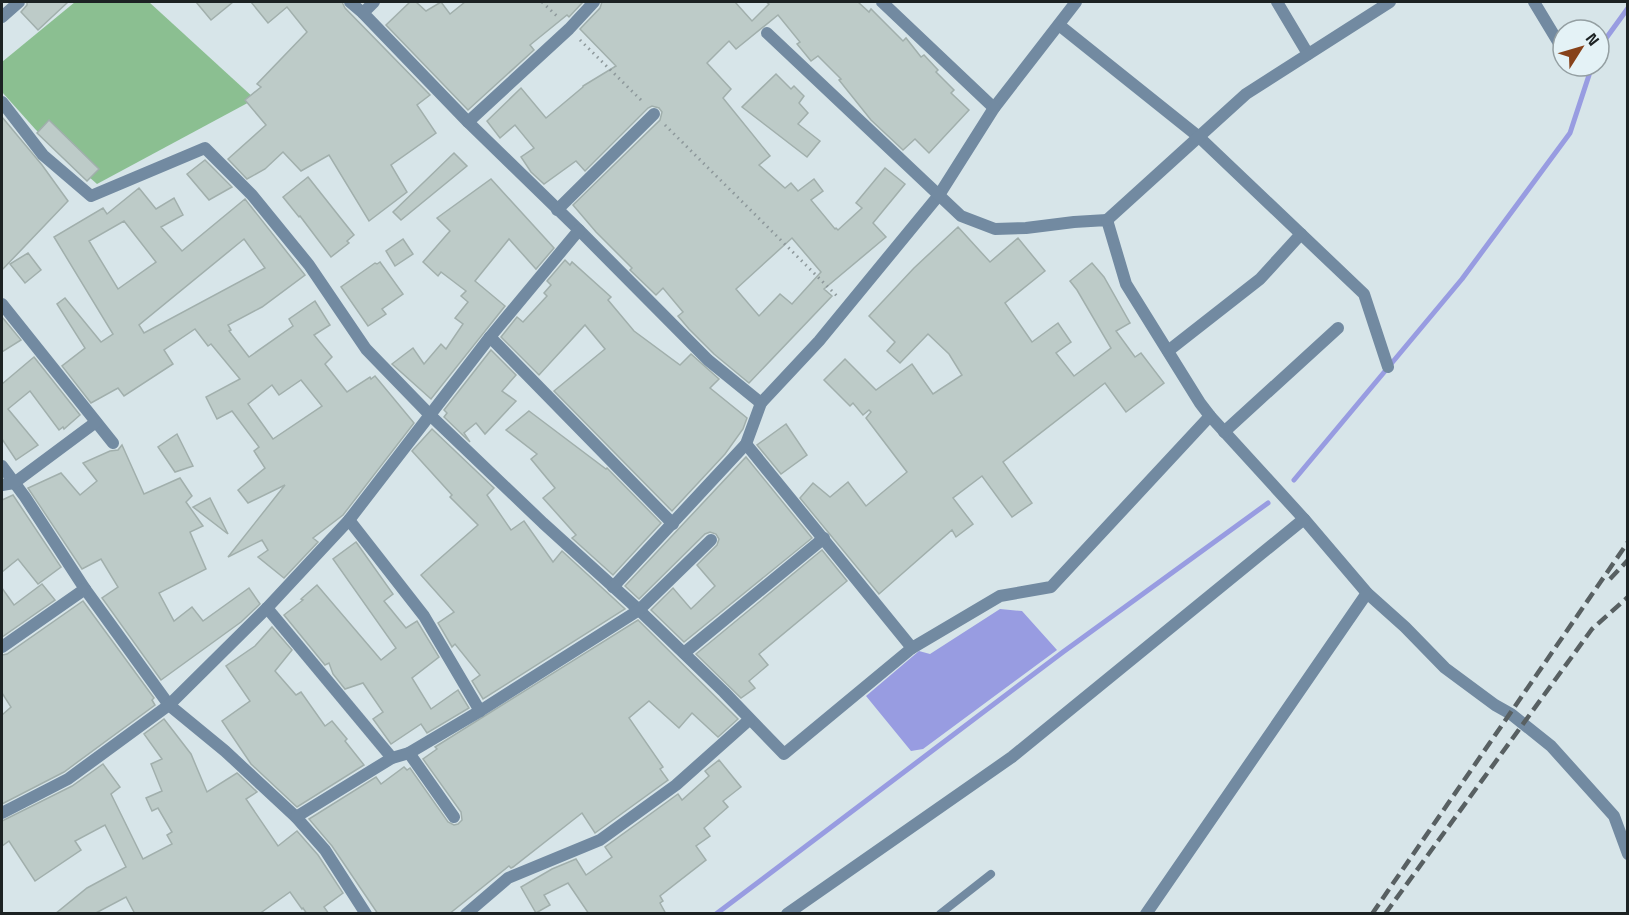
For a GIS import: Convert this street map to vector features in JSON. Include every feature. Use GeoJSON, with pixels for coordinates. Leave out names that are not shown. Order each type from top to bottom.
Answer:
{"type":"FeatureCollection","features":[{"type":"Feature","properties":{"kind":"street"},"geometry":{"type":"LineString","coordinates":[[2,17],[19,2]]}},
{"type":"Feature","properties":{"kind":"street"},"geometry":{"type":"LineString","coordinates":[[350,2],[708,360],[761,403]]}},
{"type":"Feature","properties":{"kind":"street"},"geometry":{"type":"LineString","coordinates":[[363,14],[374,2]]}},
{"type":"Feature","properties":{"kind":"street"},"geometry":{"type":"LineString","coordinates":[[468,122],[569,29],[594,2]]}},
{"type":"Feature","properties":{"kind":"street"},"geometry":{"type":"LineString","coordinates":[[882,2],[994,108]]}},
{"type":"Feature","properties":{"kind":"street"},"geometry":{"type":"LineString","coordinates":[[613,586],[746,444],[761,403],[819,341],[939,195],[994,108],[1076,2]]}},
{"type":"Feature","properties":{"kind":"street"},"geometry":{"type":"LineString","coordinates":[[1277,2],[1308,54]]}},
{"type":"Feature","properties":{"kind":"street"},"geometry":{"type":"LineString","coordinates":[[768,33],[961,216],[995,229],[1026,228],[1107,220],[1246,94],[1390,2]]}},
{"type":"Feature","properties":{"kind":"street"},"geometry":{"type":"LineString","coordinates":[[1533,2],[1551,31]]}},
{"type":"Feature","properties":{"kind":"street"},"geometry":{"type":"LineString","coordinates":[[1059,25],[1199,137],[1364,294],[1388,367]]}},
{"type":"Feature","properties":{"kind":"street"},"geometry":{"type":"LineString","coordinates":[[2,102],[43,155],[91,196],[205,148],[252,195],[309,265],[366,349],[430,415],[684,653],[784,754],[912,648],[1000,596],[1051,587],[1210,416]]}},
{"type":"Feature","properties":{"kind":"street"},"geometry":{"type":"LineString","coordinates":[[557,210],[654,114]]}},
{"type":"Feature","properties":{"kind":"street"},"geometry":{"type":"LineString","coordinates":[[1107,220],[1126,284],[1210,416],[1304,519],[1367,593],[1405,627],[1445,668],[1511,714],[1551,746],[1614,816],[1628,854]]}},
{"type":"Feature","properties":{"kind":"street"},"geometry":{"type":"LineString","coordinates":[[2,813],[68,779],[169,705],[267,608],[349,519],[490,337],[579,230]]}},
{"type":"Feature","properties":{"kind":"street"},"geometry":{"type":"LineString","coordinates":[[1168,351],[1260,279],[1301,234]]}},
{"type":"Feature","properties":{"kind":"street"},"geometry":{"type":"LineString","coordinates":[[2,304],[113,443]]}},
{"type":"Feature","properties":{"kind":"street"},"geometry":{"type":"LineString","coordinates":[[1224,432],[1338,328]]}},
{"type":"Feature","properties":{"kind":"street"},"geometry":{"type":"LineString","coordinates":[[490,337],[673,524]]}},
{"type":"Feature","properties":{"kind":"street"},"geometry":{"type":"LineString","coordinates":[[8,484],[96,422]]}},
{"type":"Feature","properties":{"kind":"street"},"geometry":{"type":"LineString","coordinates":[[746,444],[912,648]]}},
{"type":"Feature","properties":{"kind":"street"},"geometry":{"type":"LineString","coordinates":[[2,466],[8,484],[169,705],[225,751],[296,817],[326,850],[360,911]]}},
{"type":"Feature","properties":{"kind":"street"},"geometry":{"type":"LineString","coordinates":[[349,519],[424,616],[480,711]]}},
{"type":"Feature","properties":{"kind":"street"},"geometry":{"type":"LineString","coordinates":[[786,914],[1012,757],[1304,519]]}},
{"type":"Feature","properties":{"kind":"street"},"geometry":{"type":"LineString","coordinates":[[684,653],[824,538]]}},
{"type":"Feature","properties":{"kind":"street"},"geometry":{"type":"LineString","coordinates":[[296,817],[392,758],[409,753],[480,711],[639,610],[711,540]]}},
{"type":"Feature","properties":{"kind":"street"},"geometry":{"type":"LineString","coordinates":[[2,647],[85,589]]}},
{"type":"Feature","properties":{"kind":"street"},"geometry":{"type":"LineString","coordinates":[[1146,914],[1367,593]]}},
{"type":"Feature","properties":{"kind":"street"},"geometry":{"type":"LineString","coordinates":[[267,608],[392,758]]}},
{"type":"Feature","properties":{"kind":"street"},"geometry":{"type":"LineString","coordinates":[[466,914],[508,878],[600,840],[676,785],[749,720]]}},
{"type":"Feature","properties":{"kind":"street"},"geometry":{"type":"LineString","coordinates":[[409,753],[454,817]]}},
{"type":"Feature","properties":{"kind":"lane"},"geometry":{"type":"LineString","coordinates":[[940,914],[991,874]]}},
{"type":"Feature","properties":{"kind":"path"},"geometry":{"type":"LineString","coordinates":[[542,2],[846,306]]}},
{"type":"Feature","properties":{"kind":"green space"},"geometry":{"type":"Polygon","coordinates":[[[75,2],[149,2],[255,99],[97,184],[36,130],[2,92],[2,62],[75,2]]]}},
{"type":"Feature","properties":{"kind":"water"},"geometry":{"type":"Polygon","coordinates":[[[1000,609],[1022,611],[1057,650],[923,749],[911,751],[866,696],[919,651],[930,654],[1000,609]]]}},
{"type":"Feature","properties":{"kind":"building"},"geometry":{"type":"Polygon","coordinates":[[[27,2],[68,2],[38,30],[21,12],[27,2]]]}},
{"type":"Feature","properties":{"kind":"building"},"geometry":{"type":"Polygon","coordinates":[[[196,2],[233,2],[211,20],[196,2]]]}},
{"type":"Feature","properties":{"kind":"building"},"geometry":{"type":"Polygon","coordinates":[[[251,2],[342,2],[345,8],[430,95],[417,105],[436,133],[391,165],[407,192],[369,221],[329,155],[301,171],[283,152],[265,169],[247,179],[228,159],[266,125],[245,100],[261,87],[257,84],[307,32],[287,7],[268,23],[251,2]]]}},
{"type":"Feature","properties":{"kind":"building"},"geometry":{"type":"Polygon","coordinates":[[[410,2],[416,2],[426,11],[441,2],[450,14],[465,2],[583,2],[569,17],[567,15],[530,45],[534,50],[468,110],[386,25],[410,2]]]}},
{"type":"Feature","properties":{"kind":"building"},"geometry":{"type":"Polygon","coordinates":[[[602,2],[735,2],[752,21],[769,4],[766,2],[858,2],[869,12],[871,9],[903,41],[906,38],[921,57],[924,55],[938,70],[936,72],[954,90],[951,93],[969,110],[929,153],[915,139],[903,150],[871,120],[839,80],[841,79],[818,56],[811,61],[797,44],[800,42],[778,15],[736,49],[729,41],[707,63],[731,89],[723,98],[770,156],[759,165],[785,188],[791,183],[798,191],[814,179],[823,191],[811,200],[835,229],[838,230],[862,208],[856,203],[885,168],[905,184],[873,223],[886,237],[824,289],[832,296],[749,383],[714,354],[689,329],[678,316],[683,312],[663,288],[656,295],[630,270],[632,268],[573,205],[660,120],[662,112],[659,108],[652,106],[648,108],[585,171],[576,161],[544,184],[531,172],[521,157],[534,148],[515,125],[500,138],[487,121],[521,88],[546,118],[583,86],[616,66],[580,29],[600,8],[602,2]],[[792,238],[736,289],[759,316],[780,294],[792,304],[821,272],[792,238]]]}},
{"type":"Feature","properties":{"kind":"building"},"geometry":{"type":"Polygon","coordinates":[[[776,74],[791,89],[794,86],[804,96],[799,103],[808,113],[798,124],[820,141],[807,157],[742,107],[776,74]]]}},
{"type":"Feature","properties":{"kind":"building"},"geometry":{"type":"Polygon","coordinates":[[[2,117],[68,201],[2,270],[2,117]]]}},
{"type":"Feature","properties":{"kind":"building"},"geometry":{"type":"Polygon","coordinates":[[[49,120],[99,169],[87,181],[37,133],[49,120]]]}},
{"type":"Feature","properties":{"kind":"building"},"geometry":{"type":"Polygon","coordinates":[[[454,153],[467,166],[401,220],[393,212],[454,153]]]}},
{"type":"Feature","properties":{"kind":"building"},"geometry":{"type":"Polygon","coordinates":[[[205,160],[232,187],[209,200],[187,174],[205,160]]]}},
{"type":"Feature","properties":{"kind":"building"},"geometry":{"type":"Polygon","coordinates":[[[308,177],[354,235],[347,241],[349,243],[331,257],[283,197],[308,177]]]}},
{"type":"Feature","properties":{"kind":"building"},"geometry":{"type":"Polygon","coordinates":[[[491,179],[554,248],[536,269],[509,239],[475,281],[505,306],[431,399],[392,364],[413,348],[424,364],[441,344],[446,349],[463,324],[455,318],[468,302],[461,296],[466,291],[441,272],[438,276],[423,262],[450,231],[437,218],[491,179]]]}},
{"type":"Feature","properties":{"kind":"building"},"geometry":{"type":"Polygon","coordinates":[[[139,188],[156,209],[174,198],[183,215],[161,227],[182,251],[245,199],[305,275],[262,307],[228,325],[231,330],[229,331],[249,357],[293,326],[289,319],[315,301],[330,325],[314,335],[332,357],[325,364],[347,392],[375,376],[414,423],[343,515],[313,538],[318,542],[284,578],[258,557],[268,550],[262,540],[228,557],[285,485],[248,503],[238,490],[265,468],[254,451],[259,447],[232,411],[217,419],[206,397],[240,379],[211,344],[208,346],[195,329],[164,350],[173,364],[124,396],[118,388],[91,403],[62,366],[85,348],[57,304],[65,298],[101,342],[113,334],[54,237],[103,208],[107,214],[139,188]],[[124,221],[89,241],[118,289],[156,262],[124,221]],[[244,239],[139,325],[144,333],[265,268],[244,239]],[[301,380],[279,395],[272,385],[248,404],[273,439],[322,406],[301,380]]]}},
{"type":"Feature","properties":{"kind":"building"},"geometry":{"type":"Polygon","coordinates":[[[958,227],[990,262],[1018,238],[1045,271],[1005,303],[1032,342],[1058,323],[1071,342],[1056,353],[1074,376],[1111,348],[1070,281],[1092,263],[1104,277],[1130,323],[1116,331],[1135,357],[1141,353],[1164,383],[1126,412],[1105,383],[1003,462],[1032,503],[1012,517],[982,476],[953,498],[973,524],[956,537],[952,530],[879,594],[800,498],[813,483],[830,497],[848,482],[866,506],[907,472],[866,418],[871,412],[869,410],[863,415],[853,403],[850,406],[824,380],[845,359],[876,390],[912,364],[933,394],[962,375],[949,354],[928,334],[900,363],[887,351],[895,342],[869,316],[914,268],[958,227]]]}},
{"type":"Feature","properties":{"kind":"building"},"geometry":{"type":"Polygon","coordinates":[[[403,239],[413,254],[395,266],[386,251],[403,239]]]}},
{"type":"Feature","properties":{"kind":"building"},"geometry":{"type":"Polygon","coordinates":[[[28,253],[41,270],[25,283],[10,264],[28,253]]]}},
{"type":"Feature","properties":{"kind":"building"},"geometry":{"type":"Polygon","coordinates":[[[565,260],[570,265],[572,262],[611,297],[608,300],[634,331],[680,365],[691,354],[719,379],[710,388],[747,418],[743,429],[725,454],[672,511],[554,391],[605,349],[585,325],[539,375],[501,337],[517,317],[523,322],[547,296],[544,293],[551,285],[547,281],[565,260]]]}},
{"type":"Feature","properties":{"kind":"building"},"geometry":{"type":"Polygon","coordinates":[[[380,262],[403,294],[382,309],[386,314],[368,326],[341,287],[375,263],[380,262]]]}},
{"type":"Feature","properties":{"kind":"building"},"geometry":{"type":"Polygon","coordinates":[[[2,317],[21,340],[2,352],[2,317]]]}},
{"type":"Feature","properties":{"kind":"building"},"geometry":{"type":"Polygon","coordinates":[[[491,350],[516,375],[502,391],[516,401],[485,434],[476,423],[464,433],[470,442],[444,417],[447,413],[444,410],[491,350]]]}},
{"type":"Feature","properties":{"kind":"building"},"geometry":{"type":"Polygon","coordinates":[[[34,357],[80,415],[64,429],[63,427],[59,430],[30,391],[8,409],[38,445],[16,460],[2,439],[2,384],[34,357]]]}},
{"type":"Feature","properties":{"kind":"building"},"geometry":{"type":"Polygon","coordinates":[[[529,411],[607,468],[661,523],[613,575],[572,538],[576,535],[543,498],[555,488],[531,459],[537,454],[506,430],[529,411]]]}},
{"type":"Feature","properties":{"kind":"building"},"geometry":{"type":"Polygon","coordinates":[[[786,424],[807,455],[781,474],[757,445],[786,424]]]}},
{"type":"Feature","properties":{"kind":"building"},"geometry":{"type":"Polygon","coordinates":[[[432,429],[494,488],[487,495],[511,530],[524,521],[553,562],[562,551],[625,609],[483,699],[472,681],[480,675],[455,644],[452,647],[438,623],[454,612],[421,575],[478,525],[450,497],[452,495],[412,451],[432,429]]]}},
{"type":"Feature","properties":{"kind":"building"},"geometry":{"type":"Polygon","coordinates":[[[177,434],[193,466],[175,472],[158,447],[177,434]]]}},
{"type":"Feature","properties":{"kind":"building"},"geometry":{"type":"Polygon","coordinates":[[[122,445],[144,494],[180,478],[192,496],[186,502],[203,526],[190,532],[206,569],[159,593],[174,621],[192,607],[203,621],[249,588],[260,604],[241,622],[161,680],[102,598],[118,587],[101,559],[82,569],[28,488],[61,473],[80,495],[97,481],[83,463],[110,451],[118,450],[122,445]]]}},
{"type":"Feature","properties":{"kind":"building"},"geometry":{"type":"Polygon","coordinates":[[[746,457],[812,538],[684,642],[651,610],[673,588],[691,609],[715,586],[697,565],[717,545],[719,539],[716,534],[710,532],[705,534],[639,599],[625,586],[746,457]]]}},
{"type":"Feature","properties":{"kind":"building"},"geometry":{"type":"Polygon","coordinates":[[[13,495],[61,567],[38,584],[18,559],[2,572],[2,500],[13,495]]]}},
{"type":"Feature","properties":{"kind":"building"},"geometry":{"type":"Polygon","coordinates":[[[210,498],[228,534],[193,507],[210,498]]]}},
{"type":"Feature","properties":{"kind":"building"},"geometry":{"type":"Polygon","coordinates":[[[356,542],[393,594],[384,601],[406,628],[417,621],[439,657],[412,678],[431,709],[458,690],[469,708],[427,733],[421,724],[391,744],[373,719],[383,712],[363,683],[345,689],[333,674],[329,663],[325,665],[284,615],[317,585],[381,660],[396,648],[333,559],[356,542]]]}},
{"type":"Feature","properties":{"kind":"building"},"geometry":{"type":"Polygon","coordinates":[[[822,550],[847,581],[759,654],[768,665],[749,681],[755,688],[741,698],[696,654],[822,550]]]}},
{"type":"Feature","properties":{"kind":"building"},"geometry":{"type":"Polygon","coordinates":[[[42,584],[55,600],[2,637],[2,588],[14,605],[42,584]]]}},
{"type":"Feature","properties":{"kind":"building"},"geometry":{"type":"Polygon","coordinates":[[[83,601],[154,698],[152,700],[155,705],[64,772],[2,804],[2,715],[11,707],[2,693],[2,655],[7,654],[83,601]]]}},
{"type":"Feature","properties":{"kind":"building"},"geometry":{"type":"Polygon","coordinates":[[[638,620],[738,719],[718,737],[692,713],[679,728],[649,701],[629,718],[663,767],[660,769],[668,780],[595,833],[582,813],[513,867],[509,866],[449,914],[378,914],[332,846],[309,819],[376,777],[381,784],[404,767],[407,770],[410,768],[448,822],[458,824],[462,820],[461,812],[423,759],[437,749],[435,747],[638,620]]]}},
{"type":"Feature","properties":{"kind":"building"},"geometry":{"type":"Polygon","coordinates":[[[272,627],[292,650],[275,671],[296,695],[301,692],[325,726],[332,721],[364,765],[297,807],[251,764],[222,721],[250,701],[226,666],[255,646],[272,627]]]}},
{"type":"Feature","properties":{"kind":"building"},"geometry":{"type":"Polygon","coordinates":[[[164,719],[191,754],[207,792],[237,773],[257,792],[246,799],[278,846],[297,831],[318,855],[343,893],[324,907],[329,914],[307,914],[290,892],[259,914],[135,914],[126,897],[94,914],[55,914],[87,888],[126,867],[105,825],[75,841],[81,850],[35,881],[9,841],[2,846],[2,821],[72,786],[103,764],[120,787],[111,794],[143,859],[172,844],[167,835],[172,832],[158,808],[152,811],[146,798],[162,791],[151,764],[162,759],[144,734],[164,719]]]}},
{"type":"Feature","properties":{"kind":"building"},"geometry":{"type":"Polygon","coordinates":[[[719,760],[741,787],[723,801],[728,807],[704,828],[710,836],[696,846],[706,860],[660,896],[663,901],[660,903],[666,914],[589,914],[568,883],[544,895],[550,905],[536,913],[521,887],[552,869],[576,859],[586,875],[612,857],[605,847],[678,794],[682,800],[709,776],[705,771],[719,760]]]}},
{"type":"Feature","properties":{"kind":"waterway"},"geometry":{"type":"LineString","coordinates":[[1611,31],[1628,8]]}},
{"type":"Feature","properties":{"kind":"waterway"},"geometry":{"type":"LineString","coordinates":[[1294,480],[1462,279],[1570,133],[1588,78]]}},
{"type":"Feature","properties":{"kind":"waterway"},"geometry":{"type":"LineString","coordinates":[[716,914],[1063,652],[1268,503]]}},
{"type":"Feature","properties":{"kind":"railway"},"geometry":{"type":"LineString","coordinates":[[1372,914],[1628,542]]}},
{"type":"Feature","properties":{"kind":"railway"},"geometry":{"type":"LineString","coordinates":[[1610,579],[1628,560]]}},
{"type":"Feature","properties":{"kind":"railway"},"geometry":{"type":"LineString","coordinates":[[1385,914],[1592,629],[1628,597]]}}]}
